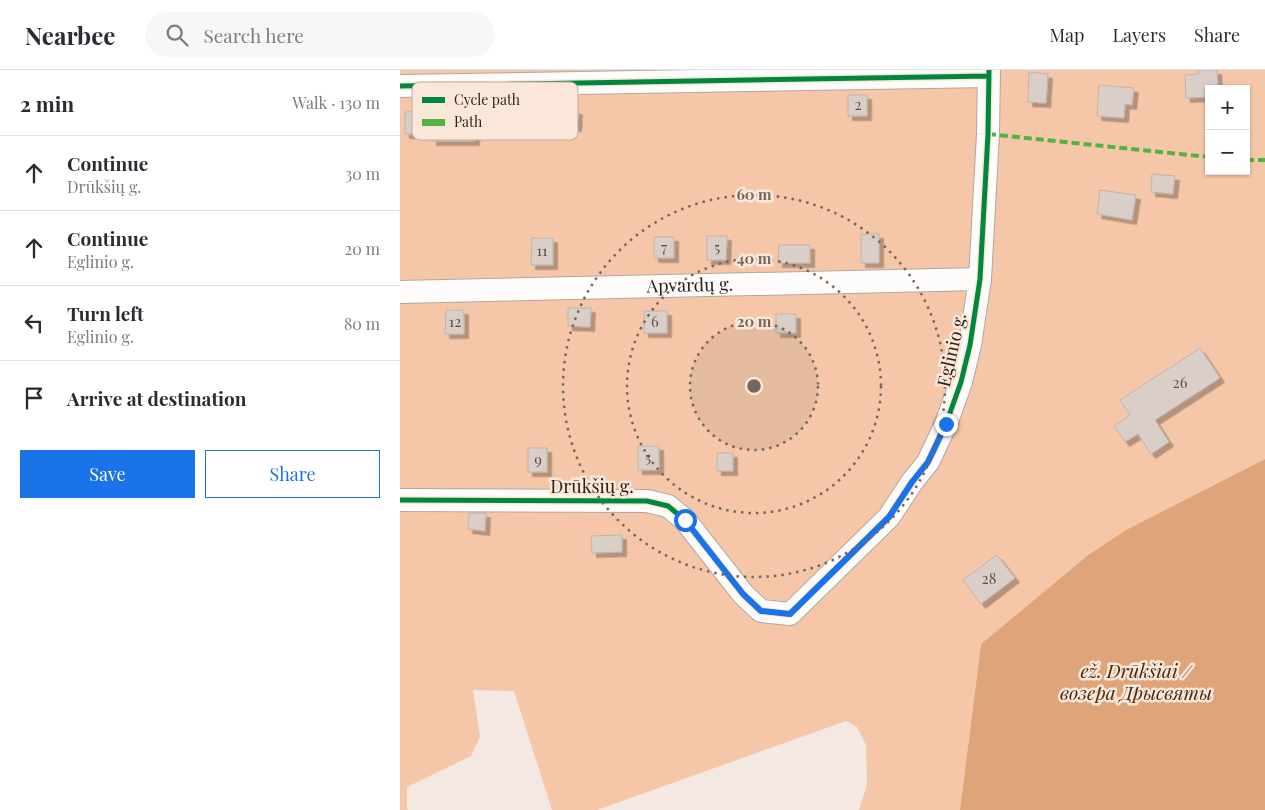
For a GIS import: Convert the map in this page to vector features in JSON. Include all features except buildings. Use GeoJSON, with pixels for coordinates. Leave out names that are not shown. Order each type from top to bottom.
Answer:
{"type":"FeatureCollection","features":[{"type":"Feature","properties":{"kind":"street"},"geometry":{"type":"LineString","coordinates":[[578,82],[989,73]]}},
{"type":"Feature","properties":{"kind":"street","name":"Eglinio g."},"geometry":{"type":"LineString","coordinates":[[743,594],[761,611],[790,614],[889,517],[928,462],[946,424],[961,382],[970,345],[980,279],[988,134],[989,73]]}},
{"type":"Feature","properties":{"kind":"street","name":"Apvardų g."},"geometry":{"type":"LineString","coordinates":[[400,292],[980,279]]}},
{"type":"Feature","properties":{"kind":"street","name":"Drūkšių g."},"geometry":{"type":"LineString","coordinates":[[400,500],[647,502],[668,506],[685,520],[743,594]]}},
{"type":"Feature","properties":{"kind":"shaded area"},"geometry":{"type":"Polygon","coordinates":[[[400,70],[1265,70],[1265,459],[1126,530],[1088,555],[981,644],[960,810],[859,810],[867,784],[866,745],[857,727],[846,721],[597,810],[552,810],[514,691],[473,690],[480,737],[471,756],[407,787],[408,810],[400,810],[400,70]]]}},
{"type":"Feature","properties":{"kind":"water","name":"ež. Drūkšiai / возера Дрысвяты"},"geometry":{"type":"Polygon","coordinates":[[[1265,459],[1265,810],[960,810],[981,644],[1088,555],[1126,530],[1265,459]]]}},
{"type":"Feature","properties":{"kind":"marked path"},"geometry":{"type":"LineString","coordinates":[[988,134],[1205,157]]}},
{"type":"Feature","properties":{"kind":"marked path"},"geometry":{"type":"LineString","coordinates":[[1250,160],[1265,160]]}},
{"type":"Feature","properties":{"kind":"cycle path"},"geometry":{"type":"LineString","coordinates":[[400,500],[647,501],[668,506],[685,520],[743,594],[761,611],[790,614],[889,517],[928,462],[946,424],[961,382],[970,345],[980,279],[988,134],[989,70]]}},
{"type":"Feature","properties":{"kind":"cycle path"},"geometry":{"type":"LineString","coordinates":[[578,83],[989,76]]}},
{"type":"Feature","properties":{"kind":"cycle path"},"geometry":{"type":"LineString","coordinates":[[400,86],[412,86]]}},
{"type":"Feature","properties":{"kind":"route"},"geometry":{"type":"LineString","coordinates":[[685,520],[743,594],[761,611],[790,614],[889,517],[928,462],[946,424]]}}]}
